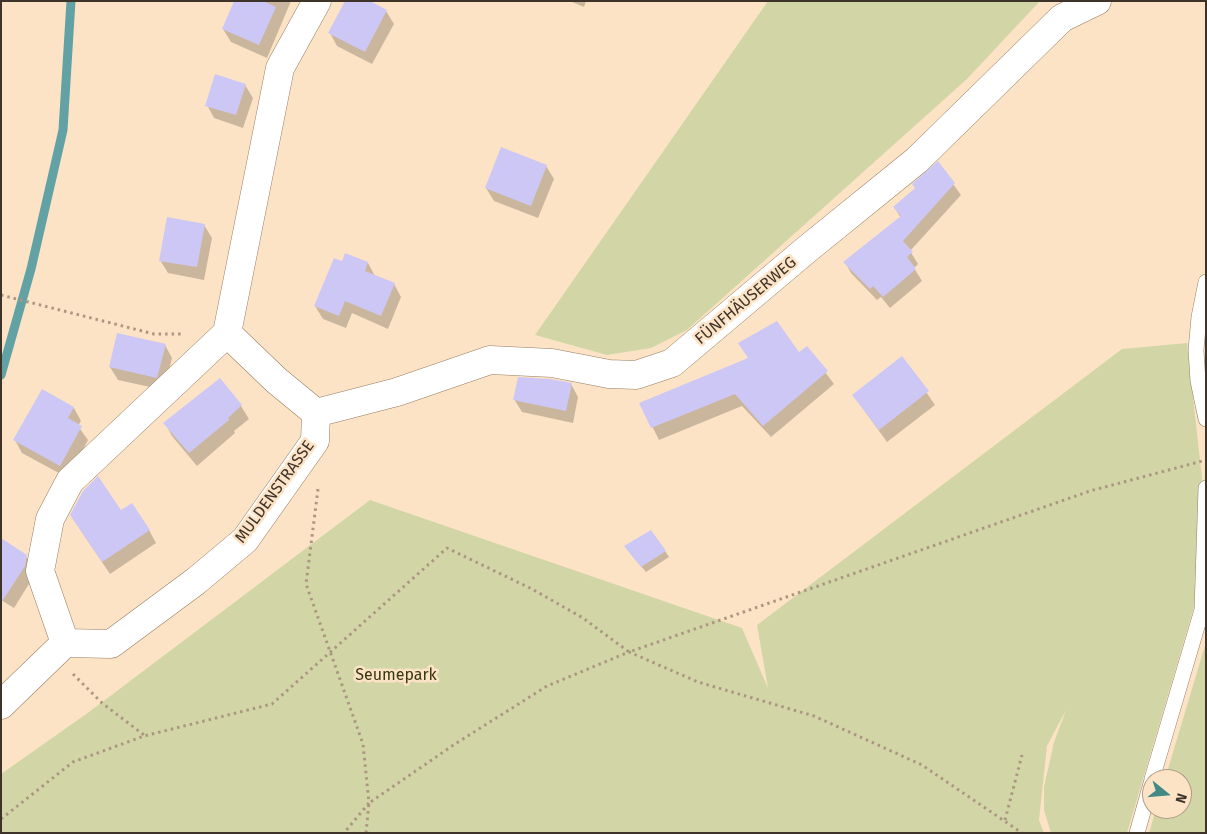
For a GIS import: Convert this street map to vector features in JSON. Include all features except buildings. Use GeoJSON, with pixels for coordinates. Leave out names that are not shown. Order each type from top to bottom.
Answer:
{"type":"FeatureCollection","features":[{"type":"Feature","properties":{"kind":"street"},"geometry":{"type":"LineString","coordinates":[[1,705],[60,649],[40,571],[50,519],[70,481],[227,333],[280,68],[317,1]]}},
{"type":"Feature","properties":{"kind":"street","name":"FÜNFHÄUSERWEG"},"geometry":{"type":"LineString","coordinates":[[316,413],[398,392],[490,360],[552,363],[609,374],[636,375],[672,364],[806,250],[917,160],[1062,18],[1097,1]]}},
{"type":"Feature","properties":{"kind":"street"},"geometry":{"type":"LineString","coordinates":[[227,333],[316,413]]}},
{"type":"Feature","properties":{"kind":"street","name":"MULDENSTRASSE"},"geometry":{"type":"LineString","coordinates":[[60,649],[112,644],[196,581],[245,540],[315,441],[316,413]]}},
{"type":"Feature","properties":{"kind":"lane"},"geometry":{"type":"LineString","coordinates":[[1206,282],[1199,317],[1196,350],[1198,381],[1206,419]]}},
{"type":"Feature","properties":{"kind":"lane"},"geometry":{"type":"LineString","coordinates":[[1155,769],[1202,610],[1206,488]]}},
{"type":"Feature","properties":{"kind":"lane"},"geometry":{"type":"LineString","coordinates":[[1136,833],[1142,813]]}},
{"type":"Feature","properties":{"kind":"path"},"geometry":{"type":"LineString","coordinates":[[1,295],[154,334],[227,333]]}},
{"type":"Feature","properties":{"kind":"path"},"geometry":{"type":"LineString","coordinates":[[344,833],[369,803],[455,744],[547,686],[629,652],[1090,491],[1206,460]]}},
{"type":"Feature","properties":{"kind":"path"},"geometry":{"type":"LineString","coordinates":[[318,487],[306,584],[363,744],[369,803],[366,833]]}},
{"type":"Feature","properties":{"kind":"path"},"geometry":{"type":"LineString","coordinates":[[1,819],[73,762],[144,736],[272,704],[447,548],[532,588],[582,618],[629,652],[698,682],[814,716],[922,765],[1022,833]]}},
{"type":"Feature","properties":{"kind":"path"},"geometry":{"type":"LineString","coordinates":[[60,649],[102,704],[144,736]]}},
{"type":"Feature","properties":{"kind":"path"},"geometry":{"type":"LineString","coordinates":[[1005,820],[1022,755]]}},
{"type":"Feature","properties":{"kind":"green space"},"geometry":{"type":"Polygon","coordinates":[[[768,1],[1040,1],[967,79],[687,330],[651,348],[607,355],[535,335],[768,1]]]}},
{"type":"Feature","properties":{"kind":"green space","name":"Seumepark"},"geometry":{"type":"Polygon","coordinates":[[[1187,343],[1202,478],[1194,607],[1146,769],[1142,769],[1142,782],[1127,833],[1051,833],[1044,810],[1044,787],[1054,742],[1066,710],[1047,746],[1039,820],[1044,833],[1,833],[1,774],[89,712],[370,500],[742,628],[768,688],[757,625],[1122,349],[1187,343]]]}},
{"type":"Feature","properties":{"kind":"green space"},"geometry":{"type":"Polygon","coordinates":[[[1206,642],[1206,833],[1149,833],[1153,819],[1192,819],[1192,769],[1168,769],[1206,642]]]}},
{"type":"Feature","properties":{"kind":"waterway"},"geometry":{"type":"LineString","coordinates":[[1,375],[31,269],[63,130],[71,1]]}}]}
